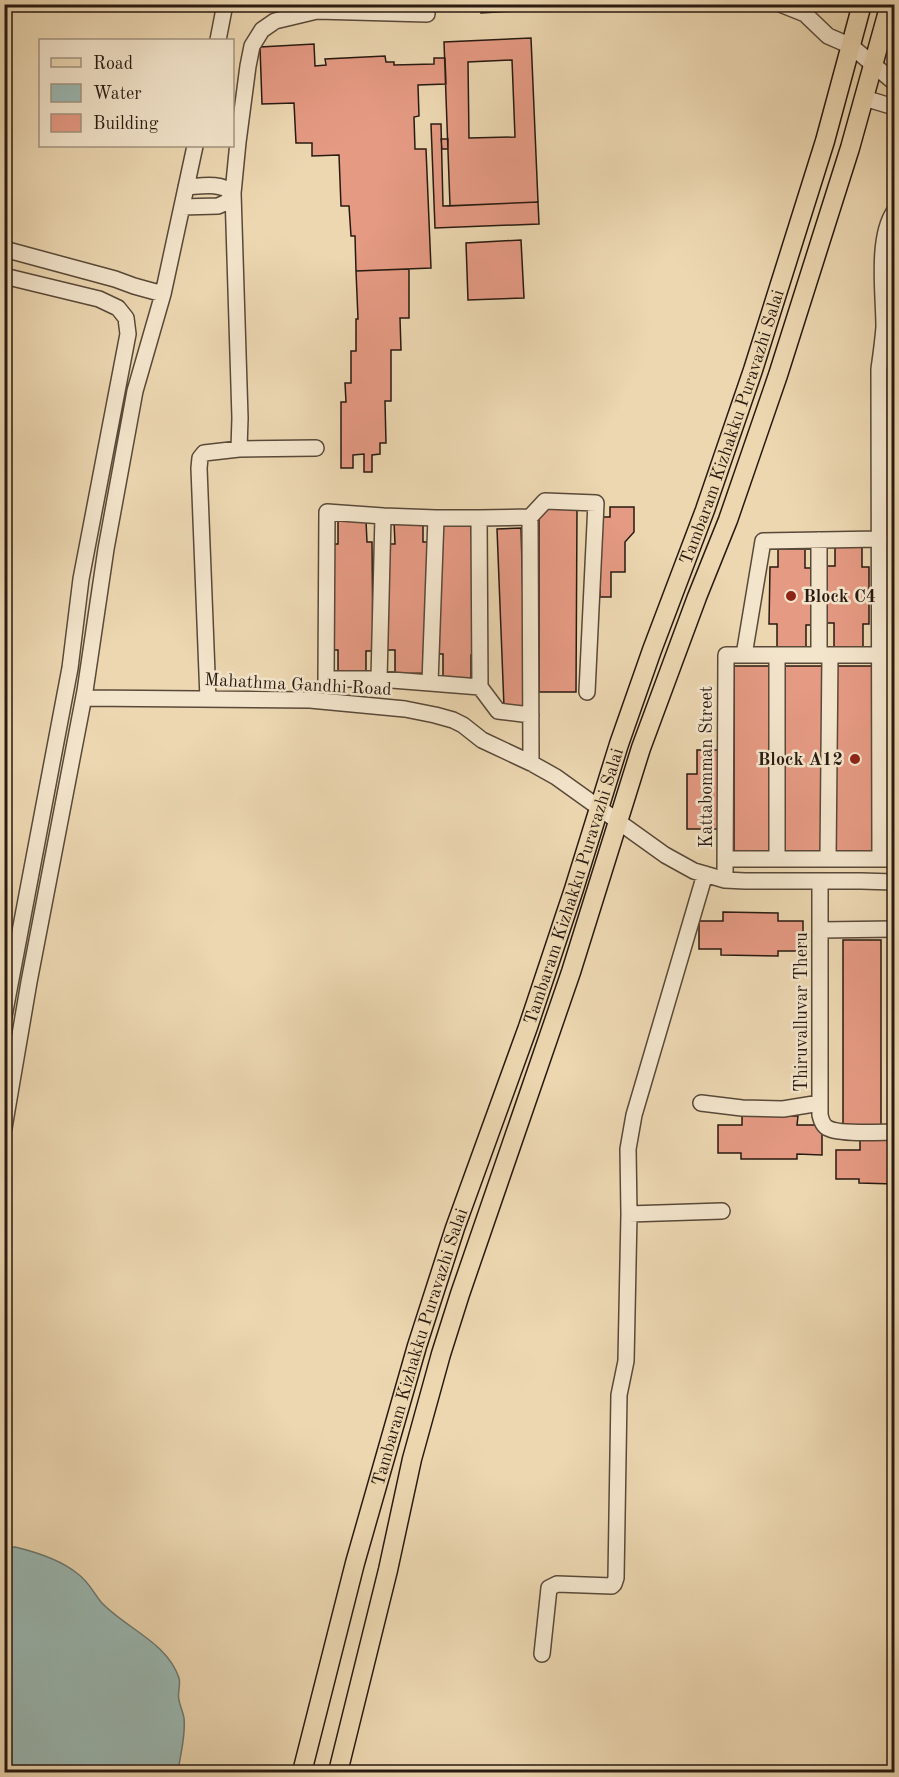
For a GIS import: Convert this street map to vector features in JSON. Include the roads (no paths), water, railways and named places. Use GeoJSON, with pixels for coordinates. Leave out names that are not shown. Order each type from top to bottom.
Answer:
{"type":"FeatureCollection","features":[{"type":"Feature","properties":{"kind":"main road","name":"Tambaram Kizhakku Puravazhi Salai"},"geometry":{"type":"LineString","coordinates":[[302,1773],[355,1563],[417,1346],[455,1228],[528,1027],[574,890],[619,744],[742,403],[825,141],[862,4]]}},
{"type":"Feature","properties":{"kind":"main road","name":"Tambaram Kizhakku Puravazhi Salai"},"geometry":{"type":"LineString","coordinates":[[338,1773],[388,1570],[412,1459],[441,1354],[571,972],[641,748],[728,520],[768,405],[864,98],[890,4]]}},
{"type":"Feature","properties":{"kind":"street"},"geometry":{"type":"LineString","coordinates":[[218,39],[225,4]]}},
{"type":"Feature","properties":{"kind":"street"},"geometry":{"type":"LineString","coordinates":[[780,4],[805,14],[828,36],[851,46],[894,82]]}},
{"type":"Feature","properties":{"kind":"street"},"geometry":{"type":"LineString","coordinates":[[239,449],[233,193],[252,46],[262,30],[274,21],[317,8],[427,14]]}},
{"type":"Feature","properties":{"kind":"street"},"geometry":{"type":"LineString","coordinates":[[864,98],[894,107]]}},
{"type":"Feature","properties":{"kind":"street"},"geometry":{"type":"LineString","coordinates":[[4,1128],[28,982],[84,698],[106,549],[135,391],[163,294],[195,147]]}},
{"type":"Feature","properties":{"kind":"street"},"geometry":{"type":"LineString","coordinates":[[186,187],[226,187],[233,193]]}},
{"type":"Feature","properties":{"kind":"street"},"geometry":{"type":"LineString","coordinates":[[182,207],[218,206],[226,202],[233,193]]}},
{"type":"Feature","properties":{"kind":"street"},"geometry":{"type":"LineString","coordinates":[[725,859],[887,859],[887,655],[880,539],[887,445],[879,369],[884,330],[883,247],[886,231],[894,212]]}},
{"type":"Feature","properties":{"kind":"street"},"geometry":{"type":"LineString","coordinates":[[4,249],[163,294]]}},
{"type":"Feature","properties":{"kind":"street"},"geometry":{"type":"LineString","coordinates":[[4,276],[99,299],[118,308],[126,318],[128,334],[82,569],[70,668],[4,1016]]}},
{"type":"Feature","properties":{"kind":"street"},"geometry":{"type":"LineString","coordinates":[[208,699],[200,458],[204,453],[239,449],[316,448]]}},
{"type":"Feature","properties":{"kind":"street"},"geometry":{"type":"LineString","coordinates":[[531,763],[530,517],[545,501],[596,503],[586,692]]}},
{"type":"Feature","properties":{"kind":"street"},"geometry":{"type":"LineString","coordinates":[[480,687],[326,679],[327,512],[436,518],[530,517]]}},
{"type":"Feature","properties":{"kind":"street"},"geometry":{"type":"LineString","coordinates":[[379,680],[382,516]]}},
{"type":"Feature","properties":{"kind":"street"},"geometry":{"type":"LineString","coordinates":[[430,683],[436,518]]}},
{"type":"Feature","properties":{"kind":"street"},"geometry":{"type":"LineString","coordinates":[[478,518],[480,687],[498,711],[531,715]]}},
{"type":"Feature","properties":{"kind":"street"},"geometry":{"type":"LineString","coordinates":[[880,539],[763,541],[744,654],[887,655]]}},
{"type":"Feature","properties":{"kind":"street"},"geometry":{"type":"LineString","coordinates":[[819,540],[825,655],[828,859]]}},
{"type":"Feature","properties":{"kind":"street","name":"Kattabomman Street"},"geometry":{"type":"LineString","coordinates":[[725,880],[726,654],[744,654]]}},
{"type":"Feature","properties":{"kind":"street"},"geometry":{"type":"LineString","coordinates":[[777,655],[777,859]]}},
{"type":"Feature","properties":{"kind":"street","name":"Mahathma Gandhi Road"},"geometry":{"type":"LineString","coordinates":[[84,698],[310,700],[405,709],[453,720],[482,740],[556,777],[665,855],[694,871],[725,880],[894,882]]}},
{"type":"Feature","properties":{"kind":"street"},"geometry":{"type":"LineString","coordinates":[[542,1654],[549,1588],[556,1584],[612,1586],[616,1578],[619,1395],[626,1361],[628,1149],[634,1115],[705,874]]}},
{"type":"Feature","properties":{"kind":"street","name":"Thiruvalluvar Theru"},"geometry":{"type":"LineString","coordinates":[[820,881],[820,1103],[822,1122],[826,1127],[839,1131],[894,1132]]}},
{"type":"Feature","properties":{"kind":"street"},"geometry":{"type":"LineString","coordinates":[[821,930],[894,929]]}},
{"type":"Feature","properties":{"kind":"street"},"geometry":{"type":"LineString","coordinates":[[701,1103],[741,1108],[783,1109],[820,1103]]}},
{"type":"Feature","properties":{"kind":"street"},"geometry":{"type":"LineString","coordinates":[[629,1214],[722,1210]]}},
{"type":"Feature","properties":{"kind":"water"},"geometry":{"type":"Polygon","coordinates":[[[15,1547],[48,1557],[78,1574],[88,1583],[101,1602],[155,1645],[173,1665],[179,1678],[179,1697],[184,1716],[184,1739],[178,1772],[5,1772],[4,1548],[15,1547]]]}},
{"type":"Feature","properties":{"kind":"place","name":"Block C4"},"geometry":{"type":"Point","coordinates":[791,596]}},
{"type":"Feature","properties":{"kind":"place","name":"Block A12"},"geometry":{"type":"Point","coordinates":[855,759]}}]}
